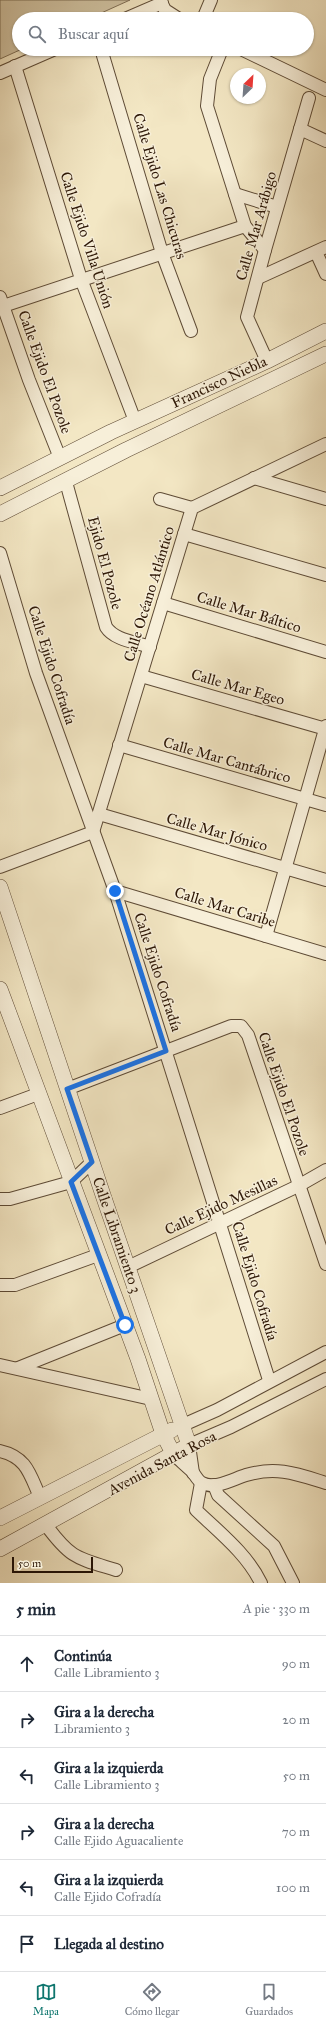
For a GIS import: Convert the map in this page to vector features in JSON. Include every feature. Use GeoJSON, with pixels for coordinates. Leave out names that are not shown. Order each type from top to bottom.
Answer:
{"type":"FeatureCollection","features":[{"type":"Feature","properties":{"kind":"street"},"geometry":{"type":"LineString","coordinates":[[206,12],[211,0]]}},
{"type":"Feature","properties":{"kind":"street"},"geometry":{"type":"LineString","coordinates":[[140,12],[161,2],[169,12]]}},
{"type":"Feature","properties":{"kind":"street"},"geometry":{"type":"LineString","coordinates":[[0,73],[39,56]]}},
{"type":"Feature","properties":{"kind":"street","name":"Calle Ejido Las Chicuras"},"geometry":{"type":"LineString","coordinates":[[103,56],[162,253],[191,332]]}},
{"type":"Feature","properties":{"kind":"street"},"geometry":{"type":"LineString","coordinates":[[219,56],[210,79],[207,106],[245,226],[265,250]]}},
{"type":"Feature","properties":{"kind":"street"},"geometry":{"type":"LineString","coordinates":[[256,56],[326,90]]}},
{"type":"Feature","properties":{"kind":"street","name":"Calle Ejido Villa Unión"},"geometry":{"type":"LineString","coordinates":[[15,66],[81,279],[135,421]]}},
{"type":"Feature","properties":{"kind":"street","name":"Calle Mar Arábigo"},"geometry":{"type":"LineString","coordinates":[[267,361],[247,317],[309,98]]}},
{"type":"Feature","properties":{"kind":"street"},"geometry":{"type":"LineString","coordinates":[[300,129],[326,141]]}},
{"type":"Feature","properties":{"kind":"street"},"geometry":{"type":"LineString","coordinates":[[235,194],[278,207]]}},
{"type":"Feature","properties":{"kind":"street"},"geometry":{"type":"LineString","coordinates":[[1,303],[245,226]]}},
{"type":"Feature","properties":{"kind":"street"},"geometry":{"type":"LineString","coordinates":[[258,278],[321,250],[326,274]]}},
{"type":"Feature","properties":{"kind":"street","name":"Calle Ejido El Pozole"},"geometry":{"type":"LineString","coordinates":[[1,303],[29,380],[60,458]]}},
{"type":"Feature","properties":{"kind":"street","name":"Francisco Niebla"},"geometry":{"type":"LineString","coordinates":[[0,488],[111,432],[267,361],[326,331]]}},
{"type":"Feature","properties":{"kind":"street","name":"Francisco Niebla"},"geometry":{"type":"LineString","coordinates":[[0,514],[66,482],[126,450],[326,354]]}},
{"type":"Feature","properties":{"kind":"street"},"geometry":{"type":"LineString","coordinates":[[160,499],[192,508],[326,444]]}},
{"type":"Feature","properties":{"kind":"street"},"geometry":{"type":"LineString","coordinates":[[254,478],[326,499]]}},
{"type":"Feature","properties":{"kind":"street","name":"Ejido El Pozole"},"geometry":{"type":"LineString","coordinates":[[66,482],[106,627],[109,632],[116,636],[150,647]]}},
{"type":"Feature","properties":{"kind":"street","name":"Calle Océano Atlántico"},"geometry":{"type":"LineString","coordinates":[[93,832],[192,508]]}},
{"type":"Feature","properties":{"kind":"street"},"geometry":{"type":"LineString","coordinates":[[184,534],[326,576]]}},
{"type":"Feature","properties":{"kind":"street","name":"Calle Ejido Cofradía"},"geometry":{"type":"LineString","coordinates":[[0,553],[36,673],[115,891],[269,1380]]}},
{"type":"Feature","properties":{"kind":"street","name":"Calle Mar Báltico"},"geometry":{"type":"LineString","coordinates":[[163,603],[326,652]]}},
{"type":"Feature","properties":{"kind":"street","name":"Calle Mar Egeo"},"geometry":{"type":"LineString","coordinates":[[141,676],[326,728]]}},
{"type":"Feature","properties":{"kind":"street"},"geometry":{"type":"LineString","coordinates":[[266,936],[326,728]]}},
{"type":"Feature","properties":{"kind":"street","name":"Calle Mar Cantábrico"},"geometry":{"type":"LineString","coordinates":[[119,745],[326,805]]}},
{"type":"Feature","properties":{"kind":"street","name":"Calle Mar Jónico"},"geometry":{"type":"LineString","coordinates":[[99,814],[326,880]]}},
{"type":"Feature","properties":{"kind":"street"},"geometry":{"type":"LineString","coordinates":[[0,867],[93,832]]}},
{"type":"Feature","properties":{"kind":"street","name":"Calle Libramiento 3"},"geometry":{"type":"LineString","coordinates":[[0,887],[67,1089],[190,1446]]}},
{"type":"Feature","properties":{"kind":"street","name":"Calle Mar Caribe"},"geometry":{"type":"LineString","coordinates":[[115,891],[326,954]]}},
{"type":"Feature","properties":{"kind":"street","name":"Calle Libramiento 3"},"geometry":{"type":"LineString","coordinates":[[0,989],[125,1325],[163,1434],[174,1455]]}},
{"type":"Feature","properties":{"kind":"street","name":"Calle Ejido El Pozole"},"geometry":{"type":"LineString","coordinates":[[166,1051],[231,1026],[240,1026],[248,1035],[298,1186],[326,1264]]}},
{"type":"Feature","properties":{"kind":"street"},"geometry":{"type":"LineString","coordinates":[[67,1089],[166,1051]]}},
{"type":"Feature","properties":{"kind":"street"},"geometry":{"type":"LineString","coordinates":[[0,1108],[38,1094]]}},
{"type":"Feature","properties":{"kind":"street"},"geometry":{"type":"LineString","coordinates":[[0,1200],[10,1199],[71,1182],[92,1162]]}},
{"type":"Feature","properties":{"kind":"street","name":"Calle Ejido Mesillas"},"geometry":{"type":"LineString","coordinates":[[128,1267],[221,1224],[298,1186],[326,1170]]}},
{"type":"Feature","properties":{"kind":"street"},"geometry":{"type":"LineString","coordinates":[[0,1285],[15,1285],[98,1255]]}},
{"type":"Feature","properties":{"kind":"street"},"geometry":{"type":"LineString","coordinates":[[18,1368],[125,1325]]}},
{"type":"Feature","properties":{"kind":"street","name":"Avenida Santa Rosa"},"geometry":{"type":"LineString","coordinates":[[0,1518],[163,1434],[217,1410],[269,1380],[326,1352]]}},
{"type":"Feature","properties":{"kind":"street"},"geometry":{"type":"LineString","coordinates":[[0,1365],[151,1399]]}},
{"type":"Feature","properties":{"kind":"street","name":"Avenida Santa Rosa"},"geometry":{"type":"LineString","coordinates":[[0,1548],[46,1525],[190,1446],[326,1379]]}},
{"type":"Feature","properties":{"kind":"street"},"geometry":{"type":"LineString","coordinates":[[190,1446],[193,1472]]}},
{"type":"Feature","properties":{"kind":"street"},"geometry":{"type":"LineString","coordinates":[[0,1452],[12,1454],[25,1464],[40,1497]]}},
{"type":"Feature","properties":{"kind":"street"},"geometry":{"type":"LineString","coordinates":[[174,1455],[193,1472],[201,1483],[219,1485],[251,1474],[270,1470],[289,1471],[326,1483]]}},
{"type":"Feature","properties":{"kind":"street"},"geometry":{"type":"LineString","coordinates":[[201,1483],[196,1510],[240,1552],[255,1570],[261,1583]]}},
{"type":"Feature","properties":{"kind":"street"},"geometry":{"type":"LineString","coordinates":[[214,1485],[218,1495],[274,1546],[293,1583]]}},
{"type":"Feature","properties":{"kind":"street"},"geometry":{"type":"LineString","coordinates":[[46,1525],[62,1547],[71,1554],[81,1560],[116,1570]]}},
{"type":"Feature","properties":{"kind":"shaded area"},"geometry":{"type":"Polygon","coordinates":[[[0,0],[130,0],[103,12],[12,12],[12,54],[0,59],[0,0]]]}},
{"type":"Feature","properties":{"kind":"route"},"geometry":{"type":"LineString","coordinates":[[115,891],[166,1051],[67,1089],[92,1162],[71,1182],[125,1325]]}}]}
